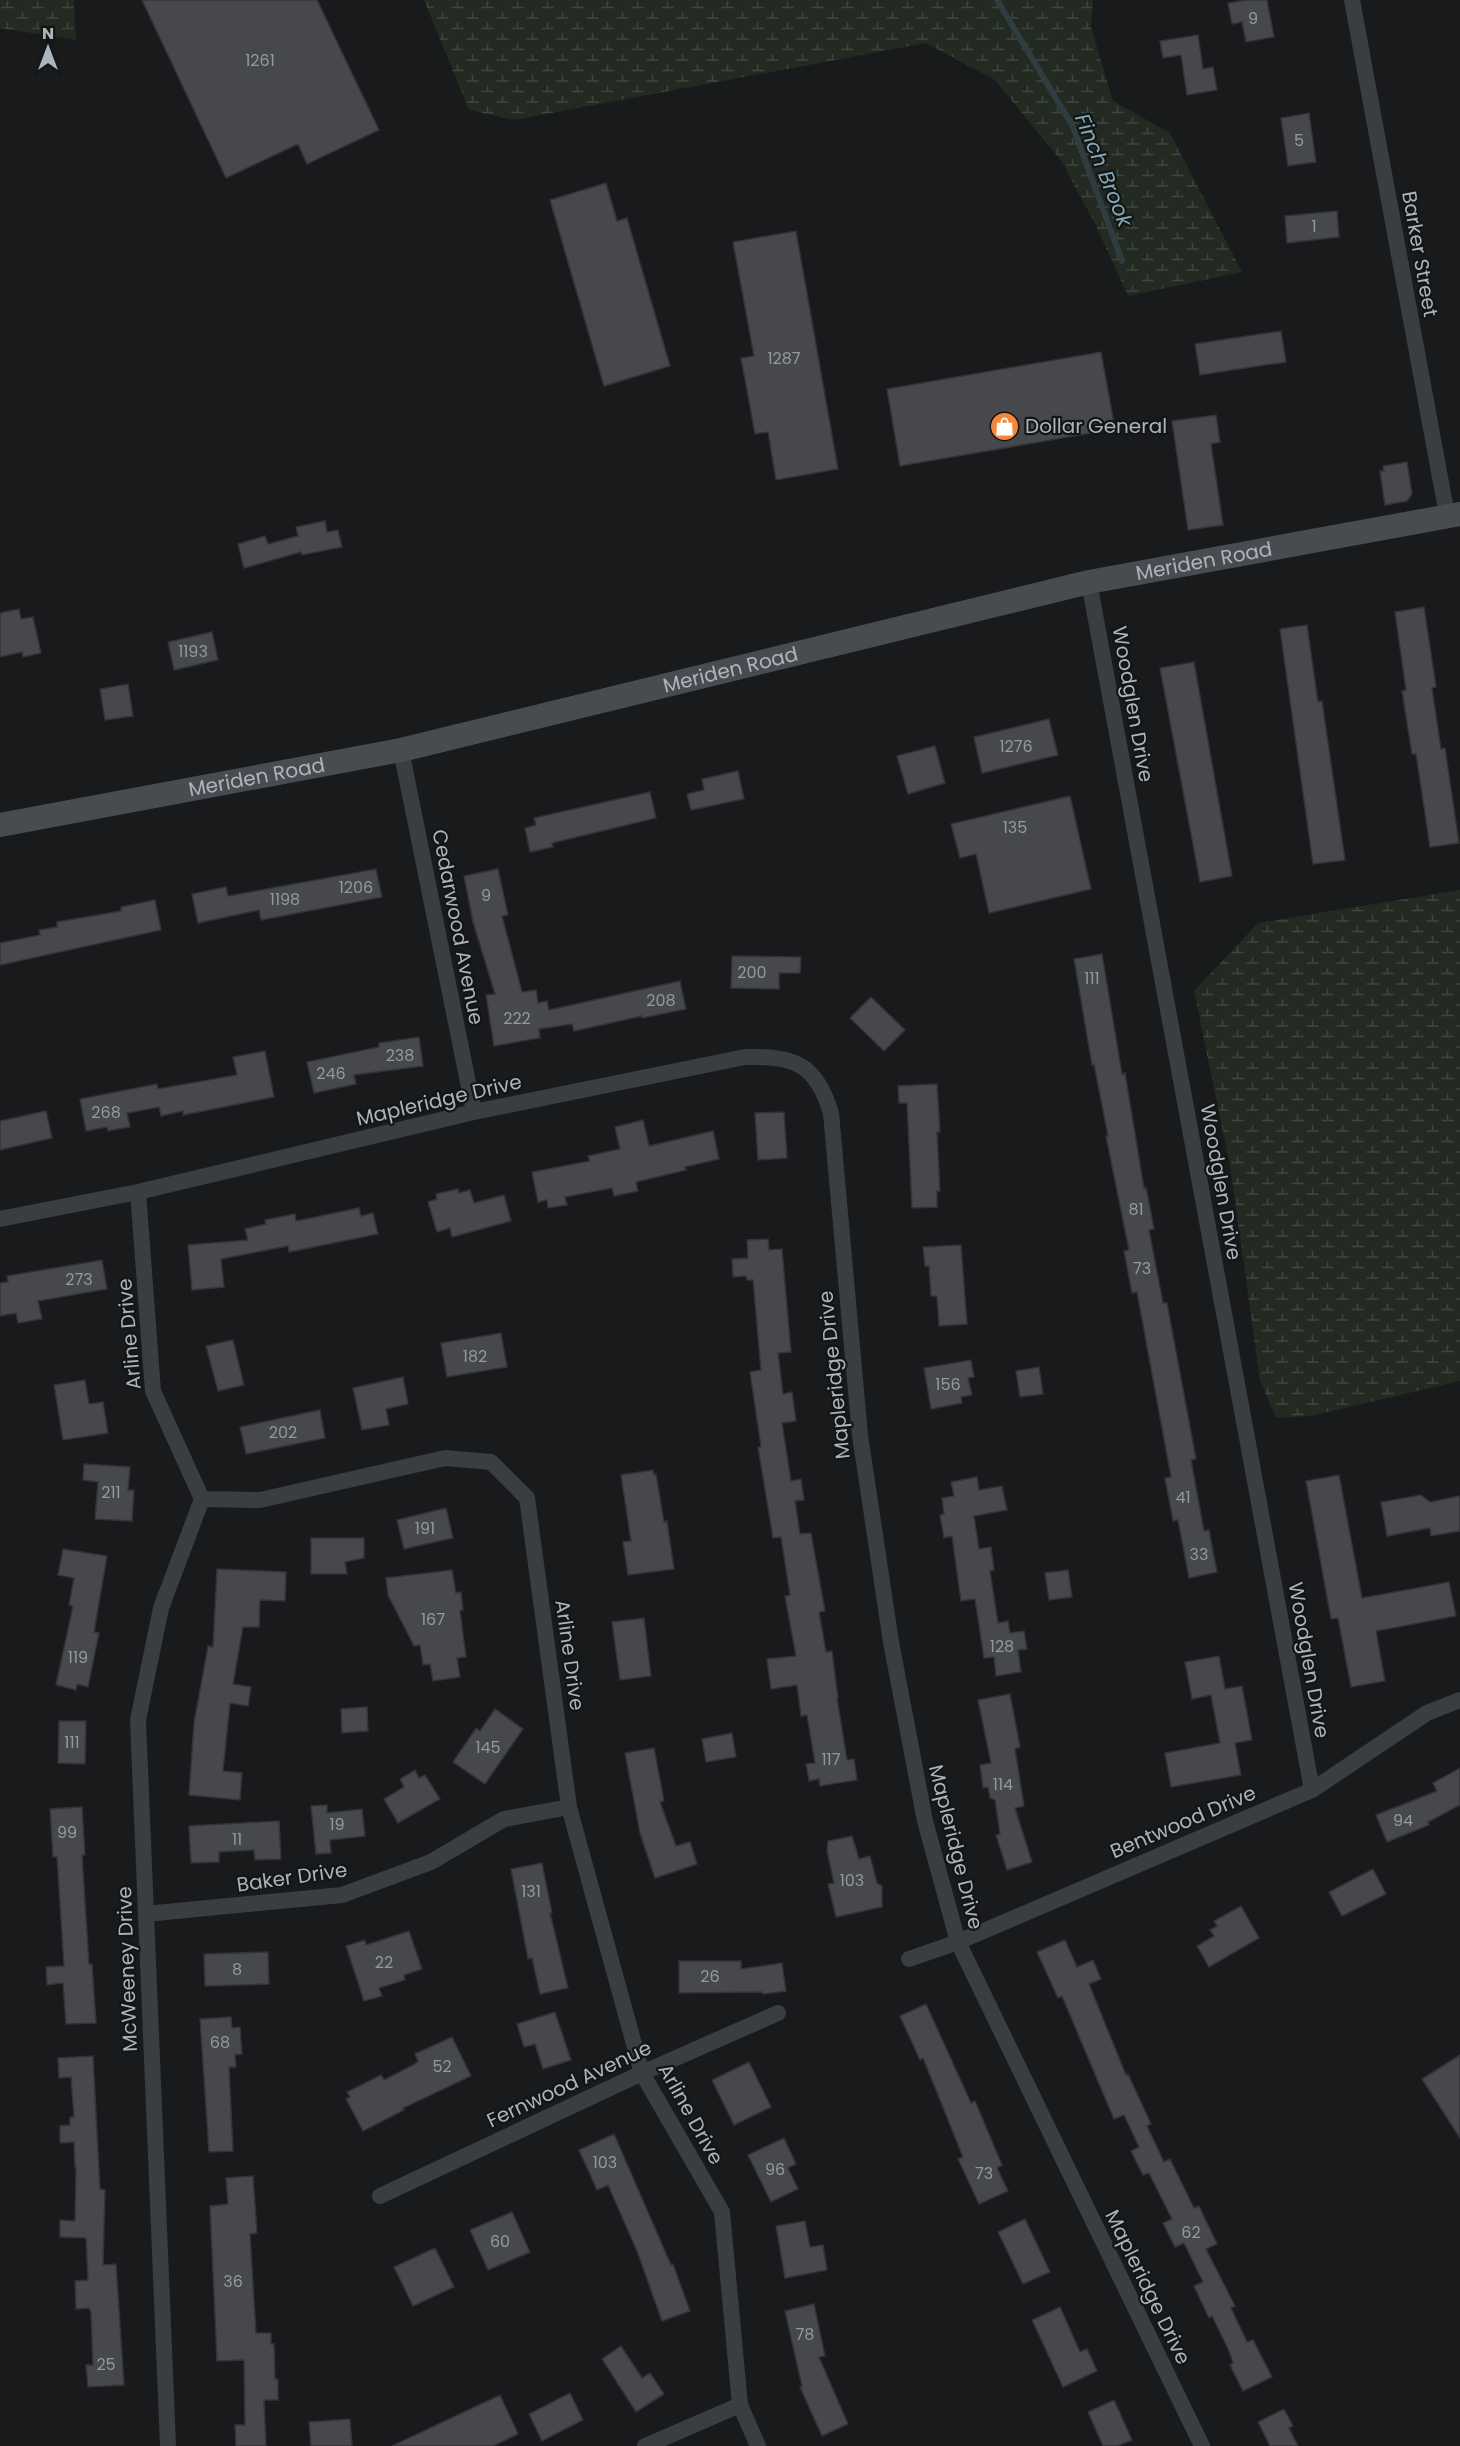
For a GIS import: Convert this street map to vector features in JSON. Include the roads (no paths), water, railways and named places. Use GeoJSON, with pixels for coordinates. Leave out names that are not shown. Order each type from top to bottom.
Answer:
{"type":"FeatureCollection","features":[{"type":"Feature","properties":{"kind":"main road","name":"Meriden Road"},"geometry":{"type":"LineString","coordinates":[[0,825],[401,750],[1089,582],[1453,515]]}},
{"type":"Feature","properties":{"kind":"street","name":"Barker Street"},"geometry":{"type":"LineString","coordinates":[[1352,0],[1453,515]]}},
{"type":"Feature","properties":{"kind":"street","name":"Woodglen Drive"},"geometry":{"type":"LineString","coordinates":[[1089,582],[1311,1790]]}},
{"type":"Feature","properties":{"kind":"street","name":"Cedarwood Avenue"},"geometry":{"type":"LineString","coordinates":[[401,750],[474,1112]]}},
{"type":"Feature","properties":{"kind":"street","name":"Mapleridge Drive"},"geometry":{"type":"LineString","coordinates":[[0,1219],[138,1192],[474,1112],[745,1058],[772,1057],[792,1060],[807,1070],[825,1093],[831,1113],[860,1435],[889,1630],[925,1821],[958,1942],[1202,2446]]}},
{"type":"Feature","properties":{"kind":"street","name":"Arline Drive"},"geometry":{"type":"LineString","coordinates":[[138,1192],[153,1391],[202,1499],[260,1500],[445,1458],[491,1462],[526,1498],[569,1807],[642,2073],[722,2212],[740,2405],[758,2446]]}},
{"type":"Feature","properties":{"kind":"street","name":"McWeeney Drive"},"geometry":{"type":"LineString","coordinates":[[168,2446],[138,1720],[161,1608],[202,1499]]}},
{"type":"Feature","properties":{"kind":"street","name":"Bentwood Drive"},"geometry":{"type":"LineString","coordinates":[[909,1959],[958,1942],[1311,1790],[1427,1713],[1460,1700]]}},
{"type":"Feature","properties":{"kind":"street","name":"Baker Drive"},"geometry":{"type":"LineString","coordinates":[[146,1914],[342,1895],[431,1862],[504,1819],[569,1807]]}},
{"type":"Feature","properties":{"kind":"street","name":"Fernwood Avenue"},"geometry":{"type":"LineString","coordinates":[[380,2196],[642,2073],[778,2013]]}},
{"type":"Feature","properties":{"kind":"street"},"geometry":{"type":"LineString","coordinates":[[645,2446],[740,2405]]}},
{"type":"Feature","properties":{"kind":"waterway","name":"Finch Brook"},"geometry":{"type":"LineString","coordinates":[[997,0],[1072,125],[1122,261]]}},
{"type":"Feature","properties":{"kind":"place","name":"Dollar General"},"geometry":{"type":"Point","coordinates":[1004,426]}}]}
